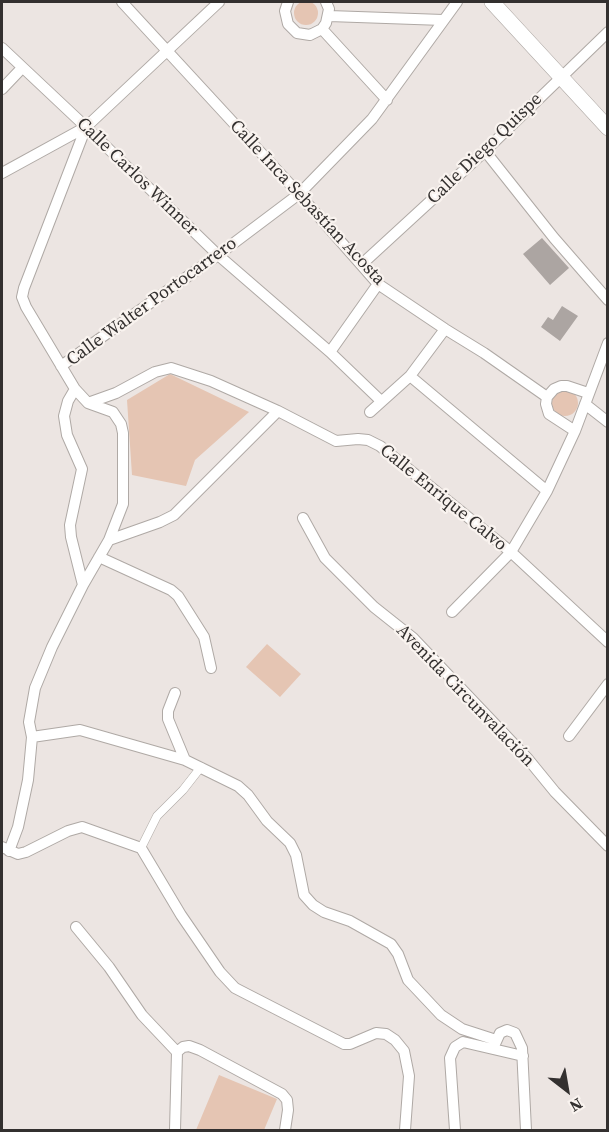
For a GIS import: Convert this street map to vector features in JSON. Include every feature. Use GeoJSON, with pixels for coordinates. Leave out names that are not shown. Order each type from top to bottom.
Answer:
{"type":"FeatureCollection","features":[{"type":"Feature","properties":{"kind":"main road"},"geometry":{"type":"LineString","coordinates":[[492,2],[608,128]]}},
{"type":"Feature","properties":{"kind":"street","name":"Calle Inca Sebastían Acosta"},"geometry":{"type":"LineString","coordinates":[[122,2],[299,194],[378,284],[547,397],[546,404],[549,414],[574,431]]}},
{"type":"Feature","properties":{"kind":"street"},"geometry":{"type":"LineString","coordinates":[[2,173],[86,127],[219,2]]}},
{"type":"Feature","properties":{"kind":"street"},"geometry":{"type":"LineString","coordinates":[[288,2],[285,18],[292,29],[303,34],[322,29],[329,16],[326,2]]}},
{"type":"Feature","properties":{"kind":"street","name":"Calle Walter Portocarrero"},"geometry":{"type":"LineString","coordinates":[[5,849],[18,827],[28,780],[32,737],[29,722],[35,688],[52,647],[83,585],[109,540],[123,504],[121,424],[113,412],[88,403],[75,389],[61,366],[218,255],[299,194],[372,119],[457,2]]}},
{"type":"Feature","properties":{"kind":"street"},"geometry":{"type":"LineString","coordinates":[[329,16],[443,20]]}},
{"type":"Feature","properties":{"kind":"street"},"geometry":{"type":"LineString","coordinates":[[322,29],[387,100]]}},
{"type":"Feature","properties":{"kind":"street","name":"Calle Diego Quispe"},"geometry":{"type":"LineString","coordinates":[[362,264],[608,32]]}},
{"type":"Feature","properties":{"kind":"street","name":"Calle Carlos Winner"},"geometry":{"type":"LineString","coordinates":[[2,48],[218,255],[330,352],[381,401]]}},
{"type":"Feature","properties":{"kind":"street"},"geometry":{"type":"LineString","coordinates":[[2,89],[22,68]]}},
{"type":"Feature","properties":{"kind":"street"},"geometry":{"type":"LineString","coordinates":[[61,366],[22,297],[86,127]]}},
{"type":"Feature","properties":{"kind":"street"},"geometry":{"type":"LineString","coordinates":[[485,150],[554,238],[608,300]]}},
{"type":"Feature","properties":{"kind":"street"},"geometry":{"type":"LineString","coordinates":[[330,352],[378,284]]}},
{"type":"Feature","properties":{"kind":"street"},"geometry":{"type":"LineString","coordinates":[[370,412],[410,376],[445,329]]}},
{"type":"Feature","properties":{"kind":"street"},"geometry":{"type":"LineString","coordinates":[[452,612],[511,552],[548,491],[608,343]]}},
{"type":"Feature","properties":{"kind":"street","name":"Calle Enrique Calvo"},"geometry":{"type":"LineString","coordinates":[[88,403],[116,393],[155,372],[171,368],[211,381],[278,411],[336,441],[368,440],[380,446],[511,552],[608,642]]}},
{"type":"Feature","properties":{"kind":"street"},"geometry":{"type":"LineString","coordinates":[[410,376],[548,491]]}},
{"type":"Feature","properties":{"kind":"street"},"geometry":{"type":"LineString","coordinates":[[547,397],[554,389],[567,386],[587,399],[608,422]]}},
{"type":"Feature","properties":{"kind":"street"},"geometry":{"type":"LineString","coordinates":[[75,389],[68,401],[64,416],[67,435],[82,469],[70,525],[83,585]]}},
{"type":"Feature","properties":{"kind":"street"},"geometry":{"type":"LineString","coordinates":[[109,540],[174,515],[278,411]]}},
{"type":"Feature","properties":{"kind":"street","name":"Avenida Circunvalación"},"geometry":{"type":"LineString","coordinates":[[303,518],[325,558],[374,607],[413,638],[608,846]]}},
{"type":"Feature","properties":{"kind":"street"},"geometry":{"type":"LineString","coordinates":[[99,557],[171,590],[178,596],[204,637],[211,668]]}},
{"type":"Feature","properties":{"kind":"street"},"geometry":{"type":"LineString","coordinates":[[569,736],[608,684]]}},
{"type":"Feature","properties":{"kind":"street"},"geometry":{"type":"LineString","coordinates":[[175,693],[168,711],[168,719],[185,760]]}},
{"type":"Feature","properties":{"kind":"street"},"geometry":{"type":"LineString","coordinates":[[32,737],[80,730],[185,760],[238,786],[248,795],[267,821],[284,835],[296,855],[304,895],[313,905],[324,912],[350,921],[391,944],[398,954],[408,980],[441,1016],[462,1029],[523,1056]]}},
{"type":"Feature","properties":{"kind":"street"},"geometry":{"type":"LineString","coordinates":[[141,849],[157,816],[183,790],[201,767]]}},
{"type":"Feature","properties":{"kind":"street"},"geometry":{"type":"LineString","coordinates":[[5,849],[18,854],[26,852],[68,831],[82,827],[141,849],[181,915],[220,972],[235,987],[344,1044],[350,1044],[376,1033],[386,1034],[395,1040],[404,1051],[409,1076],[405,1131]]}},
{"type":"Feature","properties":{"kind":"street"},"geometry":{"type":"LineString","coordinates":[[76,927],[109,967],[142,1015],[177,1052],[175,1131]]}},
{"type":"Feature","properties":{"kind":"street"},"geometry":{"type":"LineString","coordinates":[[495,1044],[500,1032],[511,1030],[515,1033],[522,1048],[526,1131]]}},
{"type":"Feature","properties":{"kind":"street"},"geometry":{"type":"LineString","coordinates":[[455,1131],[450,1058],[452,1052],[464,1042],[495,1044]]}},
{"type":"Feature","properties":{"kind":"street"},"geometry":{"type":"LineString","coordinates":[[177,1052],[189,1046],[200,1050],[282,1094],[287,1100],[288,1110],[285,1130],[298,1131]]}},
{"type":"Feature","properties":{"kind":"shaded area"},"geometry":{"type":"Polygon","coordinates":[[[306,1],[311,2],[317,8],[317,18],[311,24],[306,25],[301,24],[295,18],[294,13],[295,8],[301,2],[306,1]]]}},
{"type":"Feature","properties":{"kind":"shaded area"},"geometry":{"type":"Polygon","coordinates":[[[170,374],[249,412],[195,460],[186,486],[132,475],[127,400],[170,374]]]}},
{"type":"Feature","properties":{"kind":"shaded area"},"geometry":{"type":"Polygon","coordinates":[[[565,390],[574,394],[578,403],[574,412],[565,416],[556,412],[552,403],[556,394],[565,390]]]}},
{"type":"Feature","properties":{"kind":"shaded area"},"geometry":{"type":"Polygon","coordinates":[[[267,644],[301,674],[280,697],[246,667],[267,644]]]}},
{"type":"Feature","properties":{"kind":"shaded area"},"geometry":{"type":"Polygon","coordinates":[[[219,1075],[277,1099],[264,1130],[196,1130],[219,1075]]]}},
{"type":"Feature","properties":{"kind":"building"},"geometry":{"type":"Polygon","coordinates":[[[542,238],[569,268],[550,285],[523,254],[542,238]]]}},
{"type":"Feature","properties":{"kind":"building"},"geometry":{"type":"Polygon","coordinates":[[[562,306],[578,316],[560,341],[541,327],[548,317],[553,320],[562,306]]]}}]}
